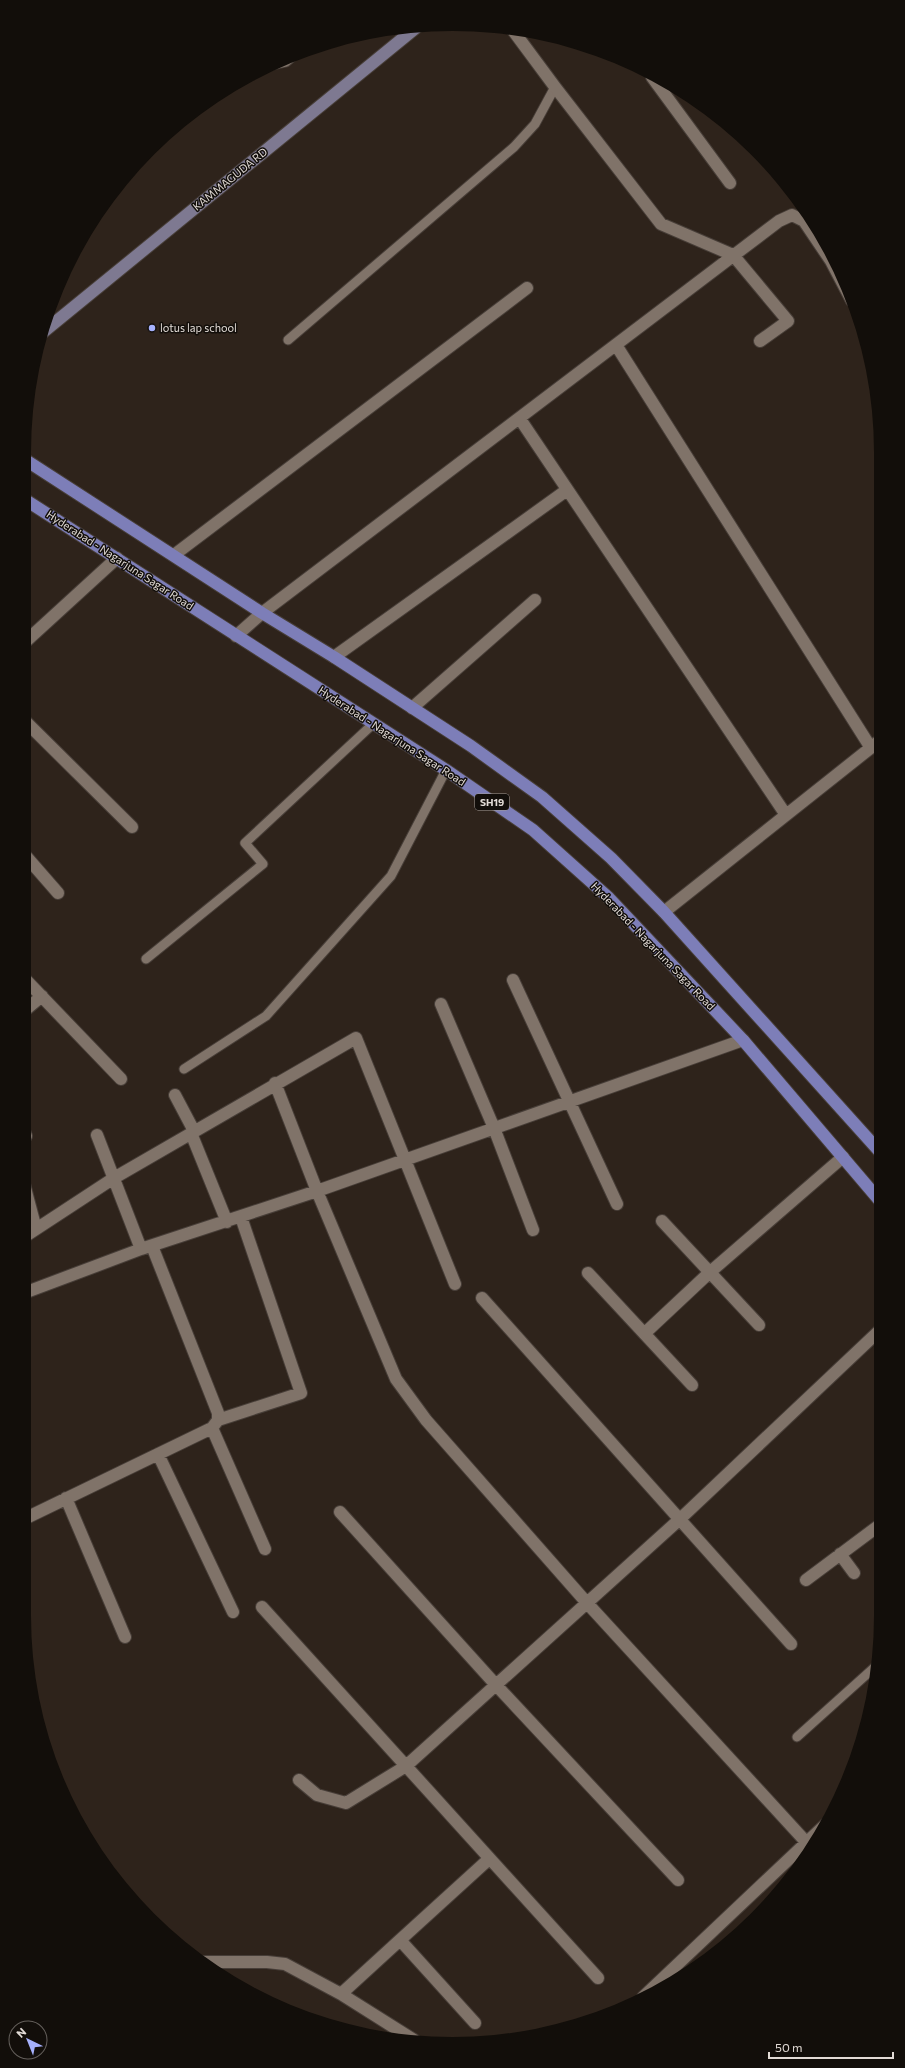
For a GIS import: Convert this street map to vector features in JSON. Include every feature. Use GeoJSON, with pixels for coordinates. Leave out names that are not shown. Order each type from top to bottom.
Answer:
{"type":"FeatureCollection","features":[{"type":"Feature","properties":{"kind":"main road"},"geometry":{"type":"LineString","coordinates":[[31,463],[174,555],[262,614],[334,657],[471,746],[542,797],[611,858],[664,912],[874,1145]]}},
{"type":"Feature","properties":{"kind":"main road","name":"Hyderabad - Nagarjuna Sagar Road"},"geometry":{"type":"LineString","coordinates":[[31,503],[446,770],[533,830],[610,898],[743,1040],[874,1194]]}},
{"type":"Feature","properties":{"kind":"street","name":"KAMMAGUDA RD"},"geometry":{"type":"LineString","coordinates":[[50,326],[408,34]]}},
{"type":"Feature","properties":{"kind":"street"},"geometry":{"type":"LineString","coordinates":[[518,36],[554,87],[661,224],[733,256],[788,321],[760,341]]}},
{"type":"Feature","properties":{"kind":"street"},"geometry":{"type":"LineString","coordinates":[[657,84],[730,183]]}},
{"type":"Feature","properties":{"kind":"street"},"geometry":{"type":"LineString","coordinates":[[236,636],[262,614],[520,419],[779,220],[792,215],[804,221],[812,233]]}},
{"type":"Feature","properties":{"kind":"street"},"geometry":{"type":"LineString","coordinates":[[174,555],[527,288]]}},
{"type":"Feature","properties":{"kind":"street"},"geometry":{"type":"LineString","coordinates":[[616,345],[874,745],[664,912]]}},
{"type":"Feature","properties":{"kind":"street"},"geometry":{"type":"LineString","coordinates":[[520,419],[786,815]]}},
{"type":"Feature","properties":{"kind":"street"},"geometry":{"type":"LineString","coordinates":[[334,657],[567,490]]}},
{"type":"Feature","properties":{"kind":"street"},"geometry":{"type":"LineString","coordinates":[[31,637],[117,558]]}},
{"type":"Feature","properties":{"kind":"street"},"geometry":{"type":"LineString","coordinates":[[412,708],[535,600]]}},
{"type":"Feature","properties":{"kind":"street"},"geometry":{"type":"LineString","coordinates":[[31,727],[132,827]]}},
{"type":"Feature","properties":{"kind":"street"},"geometry":{"type":"LineString","coordinates":[[31,862],[58,893]]}},
{"type":"Feature","properties":{"kind":"street"},"geometry":{"type":"LineString","coordinates":[[513,980],[617,1204]]}},
{"type":"Feature","properties":{"kind":"street"},"geometry":{"type":"LineString","coordinates":[[31,985],[121,1079]]}},
{"type":"Feature","properties":{"kind":"street"},"geometry":{"type":"LineString","coordinates":[[31,1005],[42,996]]}},
{"type":"Feature","properties":{"kind":"street"},"geometry":{"type":"LineString","coordinates":[[442,1004],[494,1128],[534,1230]]}},
{"type":"Feature","properties":{"kind":"street"},"geometry":{"type":"LineString","coordinates":[[31,1232],[114,1178],[275,1083],[356,1038],[406,1159],[455,1284]]}},
{"type":"Feature","properties":{"kind":"street"},"geometry":{"type":"LineString","coordinates":[[31,1290],[147,1248],[317,1191],[743,1040]]}},
{"type":"Feature","properties":{"kind":"street"},"geometry":{"type":"LineString","coordinates":[[275,1083],[317,1191],[396,1379],[426,1420],[587,1603],[807,1843],[656,1985]]}},
{"type":"Feature","properties":{"kind":"street"},"geometry":{"type":"LineString","coordinates":[[175,1095],[192,1132],[227,1222]]}},
{"type":"Feature","properties":{"kind":"street"},"geometry":{"type":"LineString","coordinates":[[97,1135],[114,1178],[147,1248],[218,1413],[215,1424],[265,1549]]}},
{"type":"Feature","properties":{"kind":"street"},"geometry":{"type":"LineString","coordinates":[[645,1333],[709,1273],[843,1157]]}},
{"type":"Feature","properties":{"kind":"street"},"geometry":{"type":"LineString","coordinates":[[31,1210],[36,1229]]}},
{"type":"Feature","properties":{"kind":"street"},"geometry":{"type":"LineString","coordinates":[[31,1516],[158,1454],[215,1424],[301,1393],[242,1217]]}},
{"type":"Feature","properties":{"kind":"street"},"geometry":{"type":"LineString","coordinates":[[662,1221],[758,1325]]}},
{"type":"Feature","properties":{"kind":"street"},"geometry":{"type":"LineString","coordinates":[[588,1273],[692,1385]]}},
{"type":"Feature","properties":{"kind":"street"},"geometry":{"type":"LineString","coordinates":[[482,1298],[791,1644]]}},
{"type":"Feature","properties":{"kind":"street"},"geometry":{"type":"LineString","coordinates":[[299,1780],[317,1795],[346,1803],[406,1766],[680,1519],[874,1336]]}},
{"type":"Feature","properties":{"kind":"street"},"geometry":{"type":"LineString","coordinates":[[158,1454],[233,1612]]}},
{"type":"Feature","properties":{"kind":"street"},"geometry":{"type":"LineString","coordinates":[[66,1498],[125,1637]]}},
{"type":"Feature","properties":{"kind":"street"},"geometry":{"type":"LineString","coordinates":[[340,1512],[496,1685],[678,1880]]}},
{"type":"Feature","properties":{"kind":"street"},"geometry":{"type":"LineString","coordinates":[[806,1580],[874,1529]]}},
{"type":"Feature","properties":{"kind":"street"},"geometry":{"type":"LineString","coordinates":[[840,1554],[854,1573]]}},
{"type":"Feature","properties":{"kind":"street"},"geometry":{"type":"LineString","coordinates":[[262,1607],[598,1978]]}},
{"type":"Feature","properties":{"kind":"street"},"geometry":{"type":"LineString","coordinates":[[341,1994],[489,1859]]}},
{"type":"Feature","properties":{"kind":"street"},"geometry":{"type":"LineString","coordinates":[[400,1940],[475,2023]]}},
{"type":"Feature","properties":{"kind":"street"},"geometry":{"type":"LineString","coordinates":[[212,1962],[267,1962],[285,1964],[341,1994],[404,2034]]}},
{"type":"Feature","properties":{"kind":"lane"},"geometry":{"type":"LineString","coordinates":[[288,340],[514,147],[535,124],[554,87]]}},
{"type":"Feature","properties":{"kind":"lane"},"geometry":{"type":"LineString","coordinates":[[146,959],[263,864],[245,843],[374,724]]}},
{"type":"Feature","properties":{"kind":"lane"},"geometry":{"type":"LineString","coordinates":[[184,1069],[266,1016],[391,876],[446,770]]}},
{"type":"Feature","properties":{"kind":"lane"},"geometry":{"type":"LineString","coordinates":[[797,1737],[870,1671]]}},
{"type":"Feature","properties":{"kind":"place","name":"lotus lap school"},"geometry":{"type":"Point","coordinates":[152,328]}}]}
